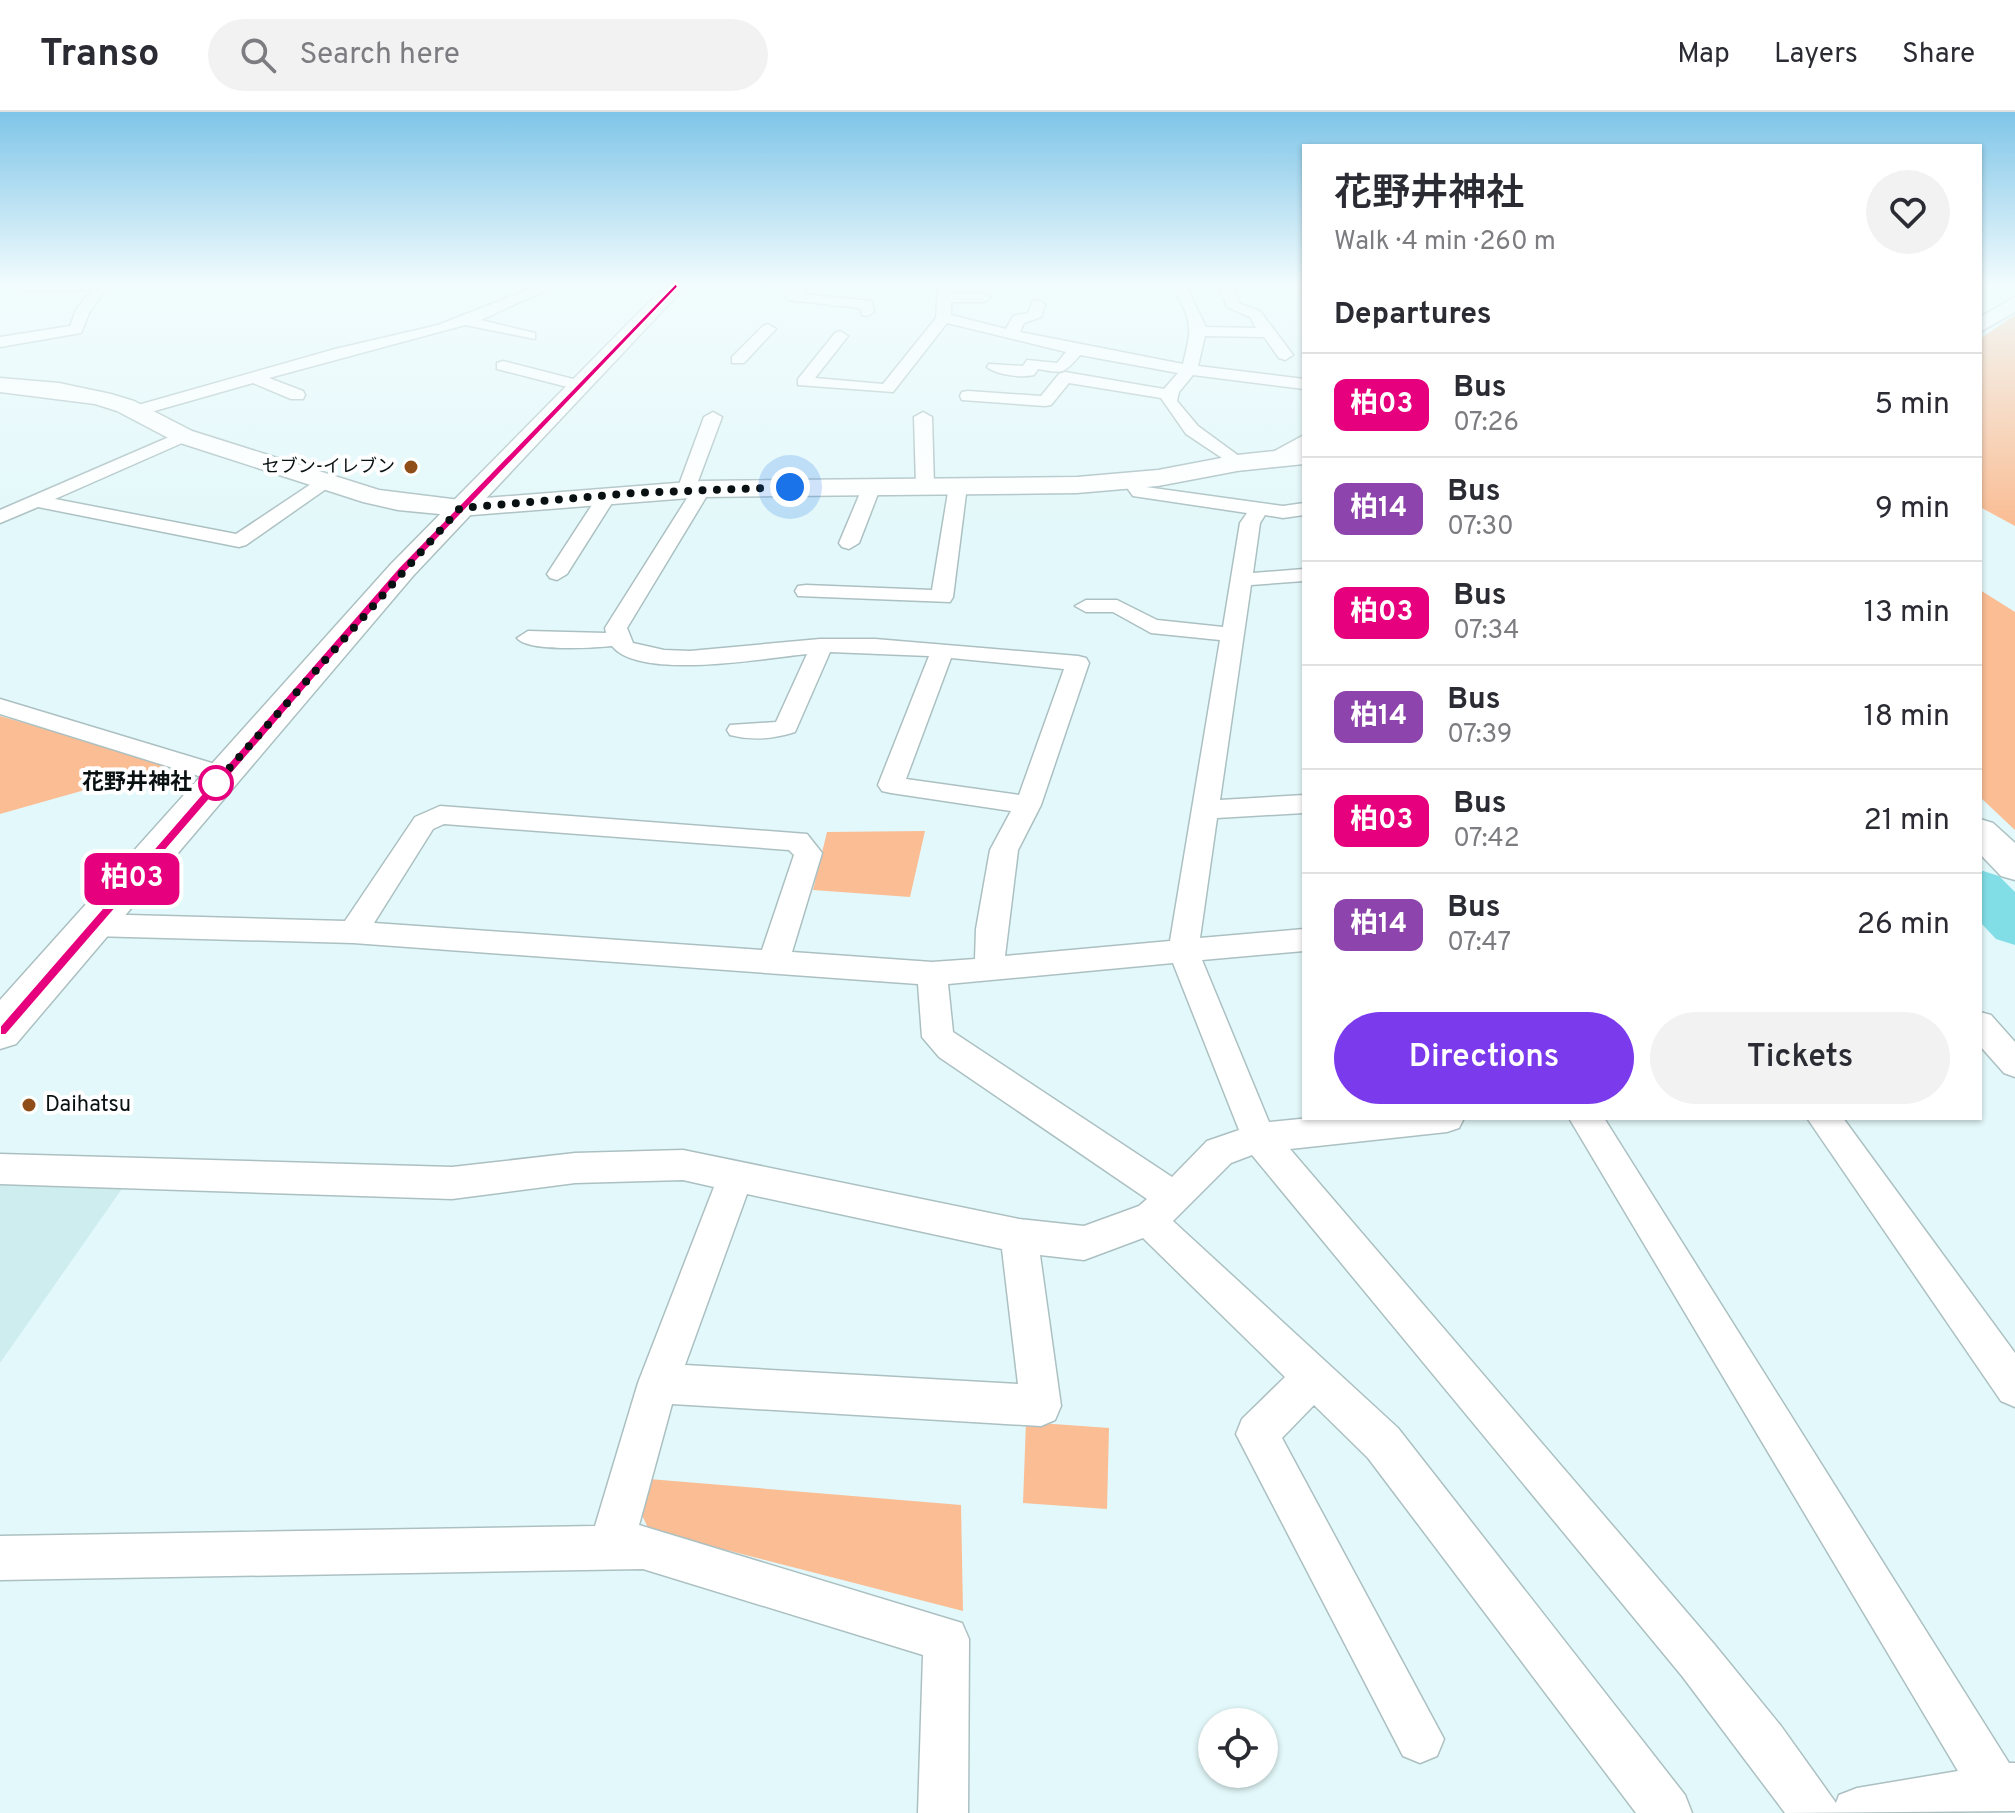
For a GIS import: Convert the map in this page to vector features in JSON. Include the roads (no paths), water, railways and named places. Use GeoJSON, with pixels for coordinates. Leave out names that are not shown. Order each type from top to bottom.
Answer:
{"type":"FeatureCollection","features":[{"type":"Feature","properties":{"kind":"main road"},"geometry":{"type":"LineString","coordinates":[[6,1015],[92,925],[460,508],[598,365]]}},
{"type":"Feature","properties":{"kind":"street"},"geometry":{"type":"LineString","coordinates":[[137,411],[294,365]]}},
{"type":"Feature","properties":{"kind":"street"},"geometry":{"type":"LineString","coordinates":[[817,365],[804,382],[887,389],[906,365]]}},
{"type":"Feature","properties":{"kind":"street"},"geometry":{"type":"LineString","coordinates":[[995,367],[1028,372],[1032,365]]}},
{"type":"Feature","properties":{"kind":"street"},"geometry":{"type":"LineString","coordinates":[[1163,365],[1302,384]]}},
{"type":"Feature","properties":{"kind":"street"},"geometry":{"type":"LineString","coordinates":[[1190,365],[1169,401],[1180,418],[1202,439],[1227,453],[1237,463]]}},
{"type":"Feature","properties":{"kind":"street"},"geometry":{"type":"LineString","coordinates":[[503,366],[579,385]]}},
{"type":"Feature","properties":{"kind":"street"},"geometry":{"type":"LineString","coordinates":[[253,377],[297,395]]}},
{"type":"Feature","properties":{"kind":"street"},"geometry":{"type":"LineString","coordinates":[[968,396],[1045,401],[1065,377],[1170,395]]}},
{"type":"Feature","properties":{"kind":"street"},"geometry":{"type":"LineString","coordinates":[[0,385],[76,393],[137,411],[161,427],[183,436],[327,482],[398,502],[460,508],[694,490],[1131,481],[1237,463],[1302,456]]}},
{"type":"Feature","properties":{"kind":"street"},"geometry":{"type":"LineString","coordinates":[[713,417],[694,490],[616,628],[617,639],[623,646],[637,652],[700,658],[844,645],[1078,663],[1028,805],[1004,850],[991,929],[989,970]]}},
{"type":"Feature","properties":{"kind":"street"},"geometry":{"type":"LineString","coordinates":[[923,417],[925,486]]}},
{"type":"Feature","properties":{"kind":"street"},"geometry":{"type":"LineString","coordinates":[[0,517],[183,436]]}},
{"type":"Feature","properties":{"kind":"street"},"geometry":{"type":"LineString","coordinates":[[1267,460],[1302,441]]}},
{"type":"Feature","properties":{"kind":"street"},"geometry":{"type":"LineString","coordinates":[[1131,481],[1140,492],[1283,512],[1302,509]]}},
{"type":"Feature","properties":{"kind":"street"},"geometry":{"type":"LineString","coordinates":[[39,502],[239,541],[327,482]]}},
{"type":"Feature","properties":{"kind":"street"},"geometry":{"type":"LineString","coordinates":[[849,543],[872,486]]}},
{"type":"Feature","properties":{"kind":"street"},"geometry":{"type":"LineString","coordinates":[[806,591],[942,597],[958,486]]}},
{"type":"Feature","properties":{"kind":"street"},"geometry":{"type":"LineString","coordinates":[[557,574],[608,495]]}},
{"type":"Feature","properties":{"kind":"street"},"geometry":{"type":"LineString","coordinates":[[1259,509],[1250,523],[1240,580],[1183,951],[1259,1138],[1698,1660],[1815,1813]]}},
{"type":"Feature","properties":{"kind":"street"},"geometry":{"type":"LineString","coordinates":[[1240,580],[1302,575]]}},
{"type":"Feature","properties":{"kind":"street"},"geometry":{"type":"LineString","coordinates":[[1086,606],[1117,606],[1151,626],[1232,635]]}},
{"type":"Feature","properties":{"kind":"street"},"geometry":{"type":"LineString","coordinates":[[528,638],[589,642],[617,639]]}},
{"type":"Feature","properties":{"kind":"street"},"geometry":{"type":"LineString","coordinates":[[739,730],[770,732],[786,727],[821,647]]}},
{"type":"Feature","properties":{"kind":"street"},"geometry":{"type":"LineString","coordinates":[[942,652],[891,785],[1028,805]]}},
{"type":"Feature","properties":{"kind":"street"},"geometry":{"type":"LineString","coordinates":[[0,706],[214,772],[226,772]]}},
{"type":"Feature","properties":{"kind":"street"},"geometry":{"type":"LineString","coordinates":[[1205,810],[1302,804]]}},
{"type":"Feature","properties":{"kind":"street"},"geometry":{"type":"LineString","coordinates":[[353,932],[424,823],[440,815],[797,841],[808,853],[773,964]]}},
{"type":"Feature","properties":{"kind":"street"},"geometry":{"type":"LineString","coordinates":[[1982,834],[2015,866]]}},
{"type":"Feature","properties":{"kind":"street"},"geometry":{"type":"LineString","coordinates":[[92,925],[353,932],[932,974],[1302,940]]}},
{"type":"Feature","properties":{"kind":"street"},"geometry":{"type":"LineString","coordinates":[[932,974],[938,1037],[1163,1208]]}},
{"type":"Feature","properties":{"kind":"street"},"geometry":{"type":"LineString","coordinates":[[1982,1027],[2005,1061]]}},
{"type":"Feature","properties":{"kind":"street"},"geometry":{"type":"LineString","coordinates":[[0,1169],[452,1183],[575,1168],[683,1165],[1019,1236],[1084,1243],[1163,1208],[1219,1152],[1259,1138],[1428,1120]]}},
{"type":"Feature","properties":{"kind":"street"},"geometry":{"type":"LineString","coordinates":[[1587,1120],[2006,1788],[1857,1813]]}},
{"type":"Feature","properties":{"kind":"street"},"geometry":{"type":"LineString","coordinates":[[1825,1120],[2015,1387]]}},
{"type":"Feature","properties":{"kind":"street"},"geometry":{"type":"LineString","coordinates":[[611,1546],[658,1383],[737,1174]]}},
{"type":"Feature","properties":{"kind":"street"},"geometry":{"type":"LineString","coordinates":[[1163,1208],[1159,1232],[1383,1443],[1667,1813]]}},
{"type":"Feature","properties":{"kind":"street"},"geometry":{"type":"LineString","coordinates":[[658,1383],[1041,1406],[1019,1236]]}},
{"type":"Feature","properties":{"kind":"street"},"geometry":{"type":"LineString","coordinates":[[1314,1376],[1257,1434],[1420,1739]]}},
{"type":"Feature","properties":{"kind":"street"},"geometry":{"type":"LineString","coordinates":[[0,1558],[643,1547],[946,1639],[943,1813]]}},
{"type":"Feature","properties":{"kind":"waterway"},"geometry":{"type":"LineString","coordinates":[[1982,891],[2015,925]]}},
{"type":"Feature","properties":{"kind":"place","name":"セブン-イレブン"},"geometry":{"type":"Point","coordinates":[411,467]}},
{"type":"Feature","properties":{"kind":"place","name":"花野井神社"},"geometry":{"type":"Point","coordinates":[216,783]}},
{"type":"Feature","properties":{"kind":"place","name":"Daihatsu"},"geometry":{"type":"Point","coordinates":[29,1105]}}]}
